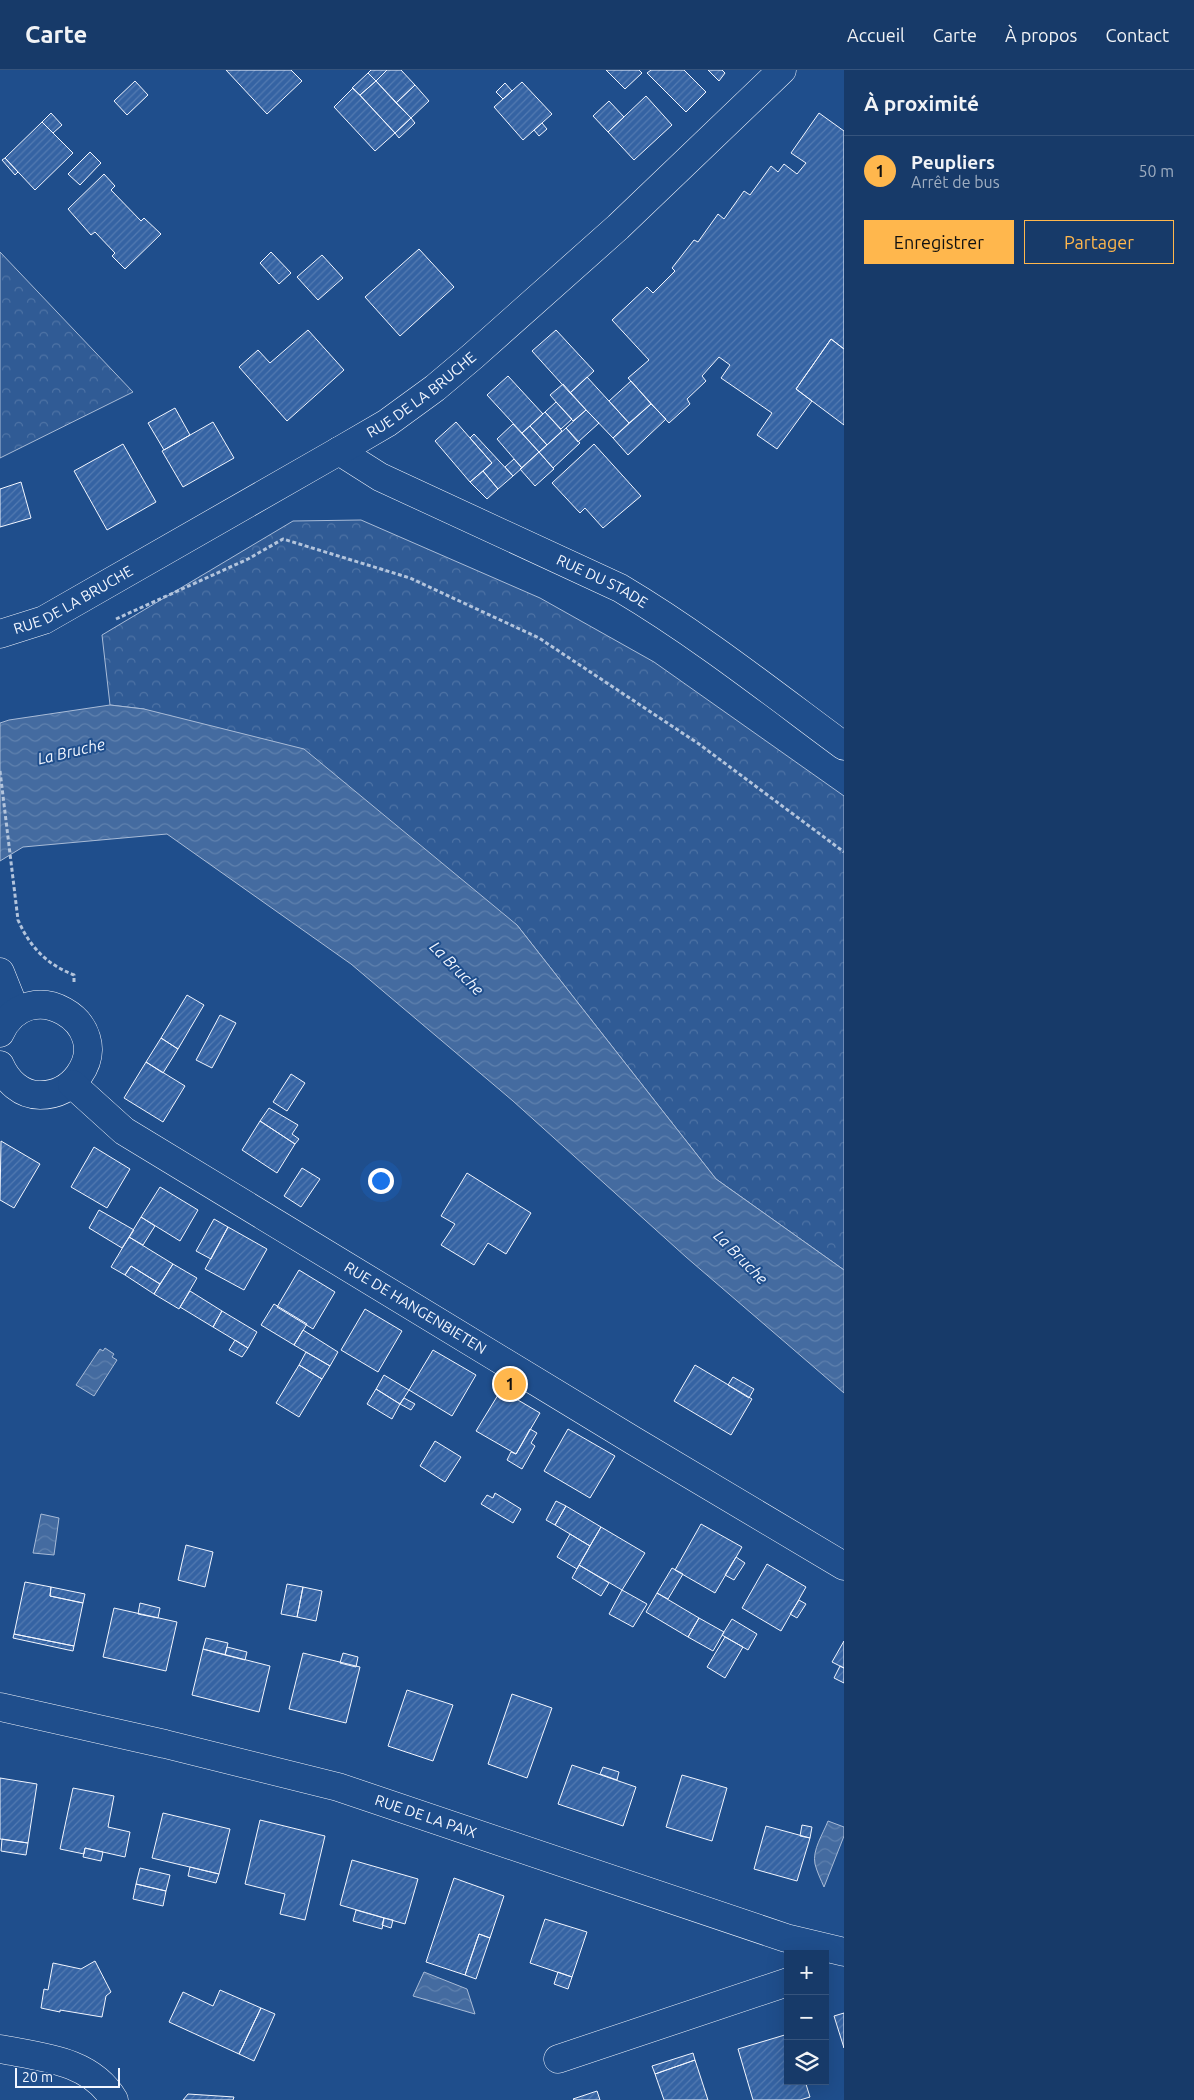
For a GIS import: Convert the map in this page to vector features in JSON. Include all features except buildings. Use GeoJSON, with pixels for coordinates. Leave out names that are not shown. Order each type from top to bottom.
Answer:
{"type":"FeatureCollection","features":[{"type":"Feature","properties":{"kind":"street","name":"RUE DE LA BRUCHE"},"geometry":{"type":"LineString","coordinates":[[0,634],[44,620],[387,423],[435,388],[473,356],[618,227],[782,70]]}},
{"type":"Feature","properties":{"kind":"street","name":"RUE DU STADE"},"geometry":{"type":"LineString","coordinates":[[339,451],[380,476],[620,588],[656,609],[844,746]]}},
{"type":"Feature","properties":{"kind":"street"},"geometry":{"type":"LineString","coordinates":[[0,972],[16,1012]]}},
{"type":"Feature","properties":{"kind":"street"},"geometry":{"type":"LineString","coordinates":[[0,1033],[4,1023],[16,1012],[34,1004],[54,1006],[71,1015],[84,1030],[88,1049],[84,1068],[72,1084],[56,1093],[38,1095],[20,1090],[2,1075]]}},
{"type":"Feature","properties":{"kind":"street","name":"RUE DE HANGENBIETEN"},"geometry":{"type":"LineString","coordinates":[[72,1084],[124,1131],[625,1436],[844,1566]]}},
{"type":"Feature","properties":{"kind":"street","name":"RUE DE LA PAIX"},"geometry":{"type":"LineString","coordinates":[[0,1707],[165,1744],[338,1787],[777,1935],[844,1953]]}},
{"type":"Feature","properties":{"kind":"street","name":"RUE DE LA PAIX"},"geometry":{"type":"LineString","coordinates":[[829,1962],[844,1953]]}},
{"type":"Feature","properties":{"kind":"street"},"geometry":{"type":"LineString","coordinates":[[558,2060],[784,1983]]}},
{"type":"Feature","properties":{"kind":"street"},"geometry":{"type":"LineString","coordinates":[[0,2048],[68,2063],[94,2076],[114,2100]]}},
{"type":"Feature","properties":{"kind":"path"},"geometry":{"type":"LineString","coordinates":[[110,622],[248,559],[282,538],[410,578],[539,638],[699,744],[844,852]]}},
{"type":"Feature","properties":{"kind":"path"},"geometry":{"type":"LineString","coordinates":[[0,771],[18,920],[36,952],[60,970],[74,975],[71,1015]]}},
{"type":"Feature","properties":{"kind":"green space"},"geometry":{"type":"Polygon","coordinates":[[[0,252],[133,392],[0,458],[0,252]]]}},
{"type":"Feature","properties":{"kind":"green space"},"geometry":{"type":"Polygon","coordinates":[[[361,520],[540,598],[654,662],[844,796],[844,1270],[716,1179],[517,925],[144,709],[110,705],[102,635],[293,521],[361,520]]]}},
{"type":"Feature","properties":{"kind":"water","name":"La Bruche"},"geometry":{"type":"Polygon","coordinates":[[[110,705],[144,709],[304,749],[517,925],[716,1179],[844,1270],[844,1393],[686,1257],[513,1101],[351,964],[167,834],[23,847],[0,861],[0,723],[9,720],[110,705]]]}},
{"type":"Feature","properties":{"kind":"water"},"geometry":{"type":"Polygon","coordinates":[[[105,1348],[114,1354],[112,1357],[117,1360],[94,1396],[76,1385],[100,1349],[103,1351],[105,1348]]]}},
{"type":"Feature","properties":{"kind":"water"},"geometry":{"type":"Polygon","coordinates":[[[41,1514],[59,1518],[54,1555],[33,1553],[41,1514]]]}},
{"type":"Feature","properties":{"kind":"water"},"geometry":{"type":"Polygon","coordinates":[[[828,1821],[844,1827],[844,1836],[824,1887],[814,1859],[816,1848],[828,1821]]]}},
{"type":"Feature","properties":{"kind":"water"},"geometry":{"type":"Polygon","coordinates":[[[424,1972],[467,1989],[475,2014],[413,1996],[424,1972]]]}},
{"type":"Feature","properties":{"kind":"place","name":"Peupliers"},"geometry":{"type":"Point","coordinates":[510,1384]}}]}
